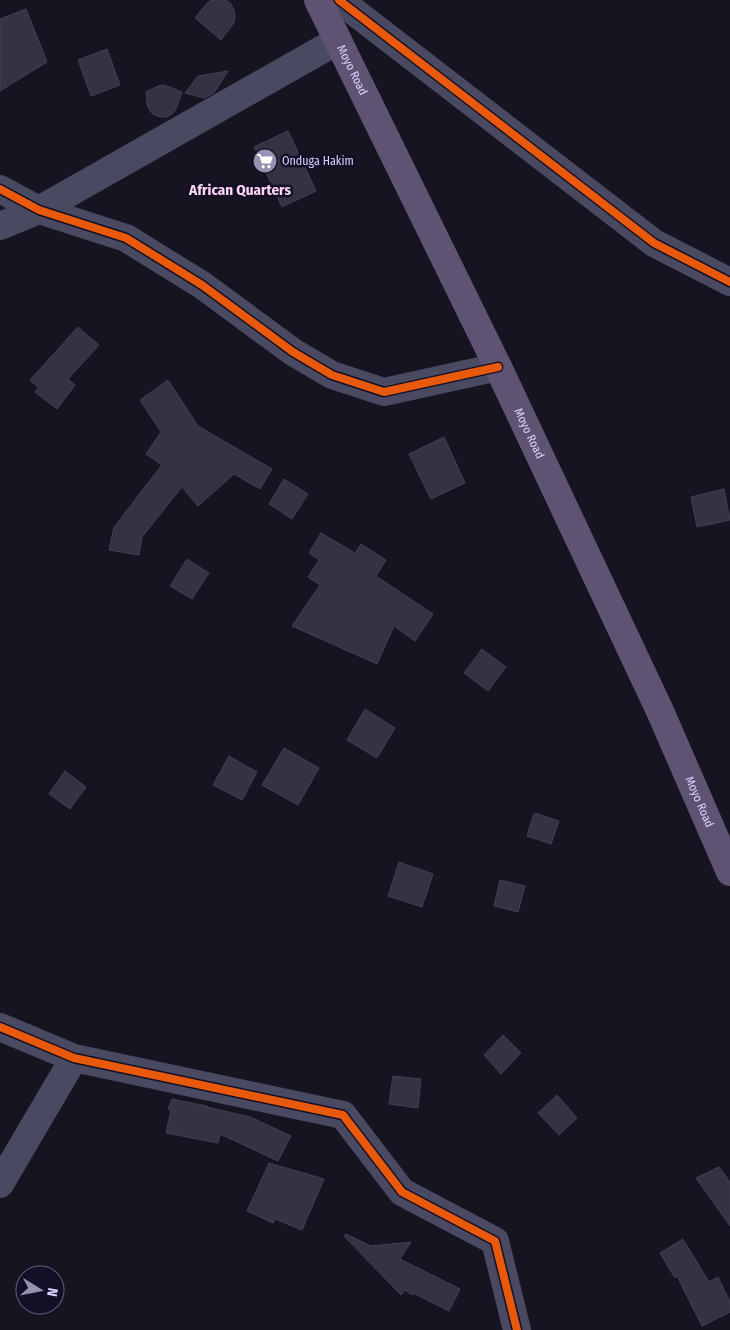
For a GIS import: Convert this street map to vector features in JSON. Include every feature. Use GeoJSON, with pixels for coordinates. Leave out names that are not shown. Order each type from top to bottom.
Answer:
{"type":"FeatureCollection","features":[{"type":"Feature","properties":{"kind":"main road","name":"Moyo Road"},"geometry":{"type":"LineString","coordinates":[[318,0],[498,367],[660,712],[730,872]]}},
{"type":"Feature","properties":{"kind":"street"},"geometry":{"type":"LineString","coordinates":[[339,0],[654,243],[730,282]]}},
{"type":"Feature","properties":{"kind":"street"},"geometry":{"type":"LineString","coordinates":[[0,226],[39,210],[337,41]]}},
{"type":"Feature","properties":{"kind":"street"},"geometry":{"type":"LineString","coordinates":[[0,189],[39,210],[126,238],[202,285],[293,352],[332,376],[384,392],[498,367]]}},
{"type":"Feature","properties":{"kind":"street"},"geometry":{"type":"LineString","coordinates":[[0,1027],[74,1058],[342,1115],[402,1192],[495,1241],[517,1330]]}},
{"type":"Feature","properties":{"kind":"street"},"geometry":{"type":"LineString","coordinates":[[0,1184],[74,1058]]}},
{"type":"Feature","properties":{"kind":"building"},"geometry":{"type":"Polygon","coordinates":[[[212,0],[226,0],[234,10],[234,23],[221,40],[195,18],[207,3],[212,0]]]}},
{"type":"Feature","properties":{"kind":"building"},"geometry":{"type":"Polygon","coordinates":[[[26,9],[47,62],[0,91],[0,19],[26,9]]]}},
{"type":"Feature","properties":{"kind":"building"},"geometry":{"type":"Polygon","coordinates":[[[107,49],[120,85],[91,96],[78,60],[107,49]]]}},
{"type":"Feature","properties":{"kind":"building"},"geometry":{"type":"Polygon","coordinates":[[[228,71],[214,93],[204,98],[185,93],[198,76],[228,71]]]}},
{"type":"Feature","properties":{"kind":"building"},"geometry":{"type":"Polygon","coordinates":[[[164,85],[182,92],[176,109],[172,114],[160,117],[150,111],[147,105],[146,92],[164,85]]]}},
{"type":"Feature","properties":{"kind":"building"},"geometry":{"type":"Polygon","coordinates":[[[288,131],[316,191],[282,207],[254,147],[288,131]]]}},
{"type":"Feature","properties":{"kind":"building"},"geometry":{"type":"Polygon","coordinates":[[[78,327],[99,345],[68,379],[75,385],[57,409],[35,392],[38,387],[30,380],[78,327]]]}},
{"type":"Feature","properties":{"kind":"building"},"geometry":{"type":"Polygon","coordinates":[[[168,380],[198,426],[272,469],[260,489],[234,474],[198,506],[182,487],[142,537],[139,555],[109,550],[114,527],[162,465],[146,454],[161,432],[140,400],[168,380]]]}},
{"type":"Feature","properties":{"kind":"building"},"geometry":{"type":"Polygon","coordinates":[[[444,437],[465,483],[431,499],[409,454],[444,437]]]}},
{"type":"Feature","properties":{"kind":"building"},"geometry":{"type":"Polygon","coordinates":[[[284,479],[308,494],[292,519],[269,504],[284,479]]]}},
{"type":"Feature","properties":{"kind":"building"},"geometry":{"type":"Polygon","coordinates":[[[724,489],[730,520],[697,527],[691,497],[724,489]]]}},
{"type":"Feature","properties":{"kind":"building"},"geometry":{"type":"Polygon","coordinates":[[[321,533],[355,553],[361,544],[386,560],[376,576],[433,614],[415,641],[394,626],[377,664],[292,626],[320,585],[308,577],[319,560],[309,553],[321,533]]]}},
{"type":"Feature","properties":{"kind":"building"},"geometry":{"type":"Polygon","coordinates":[[[187,559],[209,573],[192,599],[170,586],[187,559]]]}},
{"type":"Feature","properties":{"kind":"building"},"geometry":{"type":"Polygon","coordinates":[[[482,649],[506,667],[488,691],[464,673],[482,649]]]}},
{"type":"Feature","properties":{"kind":"building"},"geometry":{"type":"Polygon","coordinates":[[[365,709],[395,728],[377,758],[347,740],[365,709]]]}},
{"type":"Feature","properties":{"kind":"building"},"geometry":{"type":"Polygon","coordinates":[[[284,748],[319,768],[298,805],[262,785],[284,748]]]}},
{"type":"Feature","properties":{"kind":"building"},"geometry":{"type":"Polygon","coordinates":[[[229,756],[257,772],[242,800],[213,785],[229,756]]]}},
{"type":"Feature","properties":{"kind":"building"},"geometry":{"type":"Polygon","coordinates":[[[65,771],[86,787],[70,809],[49,794],[65,771]]]}},
{"type":"Feature","properties":{"kind":"building"},"geometry":{"type":"Polygon","coordinates":[[[534,813],[559,821],[551,844],[527,836],[534,813]]]}},
{"type":"Feature","properties":{"kind":"building"},"geometry":{"type":"Polygon","coordinates":[[[399,862],[433,874],[422,907],[388,896],[399,862]]]}},
{"type":"Feature","properties":{"kind":"building"},"geometry":{"type":"Polygon","coordinates":[[[500,880],[525,886],[518,912],[494,906],[500,880]]]}},
{"type":"Feature","properties":{"kind":"building"},"geometry":{"type":"Polygon","coordinates":[[[503,1035],[521,1053],[501,1074],[484,1055],[503,1035]]]}},
{"type":"Feature","properties":{"kind":"building"},"geometry":{"type":"Polygon","coordinates":[[[393,1076],[421,1079],[418,1108],[389,1104],[393,1076]]]}},
{"type":"Feature","properties":{"kind":"building"},"geometry":{"type":"Polygon","coordinates":[[[557,1095],[577,1118],[559,1135],[538,1113],[557,1095]]]}},
{"type":"Feature","properties":{"kind":"building"},"geometry":{"type":"Polygon","coordinates":[[[172,1099],[250,1117],[291,1136],[278,1161],[220,1134],[218,1143],[166,1133],[171,1110],[168,1109],[172,1099]]]}},
{"type":"Feature","properties":{"kind":"building"},"geometry":{"type":"Polygon","coordinates":[[[269,1163],[324,1179],[302,1230],[275,1219],[273,1223],[247,1211],[269,1163]]]}},
{"type":"Feature","properties":{"kind":"building"},"geometry":{"type":"Polygon","coordinates":[[[719,1167],[730,1182],[730,1226],[696,1178],[719,1167]]]}},
{"type":"Feature","properties":{"kind":"building"},"geometry":{"type":"Polygon","coordinates":[[[346,1234],[371,1246],[411,1242],[400,1259],[460,1289],[449,1311],[405,1290],[401,1295],[344,1236],[346,1234]]]}},
{"type":"Feature","properties":{"kind":"building"},"geometry":{"type":"Polygon","coordinates":[[[683,1239],[709,1282],[718,1277],[730,1302],[730,1312],[702,1326],[677,1276],[675,1278],[660,1253],[683,1239]]]}},
{"type":"Feature","properties":{"kind":"cycle path"},"geometry":{"type":"LineString","coordinates":[[339,0],[654,243],[730,282]]}},
{"type":"Feature","properties":{"kind":"cycle path"},"geometry":{"type":"LineString","coordinates":[[0,189],[39,210],[126,238],[202,285],[293,352],[332,375],[384,392],[498,367]]}},
{"type":"Feature","properties":{"kind":"cycle path"},"geometry":{"type":"LineString","coordinates":[[0,1027],[74,1058],[343,1115],[402,1192],[495,1241],[517,1330]]}},
{"type":"Feature","properties":{"kind":"place","name":"Onduga Hakim"},"geometry":{"type":"Point","coordinates":[265,161]}},
{"type":"Feature","properties":{"kind":"district","name":"African Quarters"},"geometry":{"type":"Point","coordinates":[240,190]}}]}
